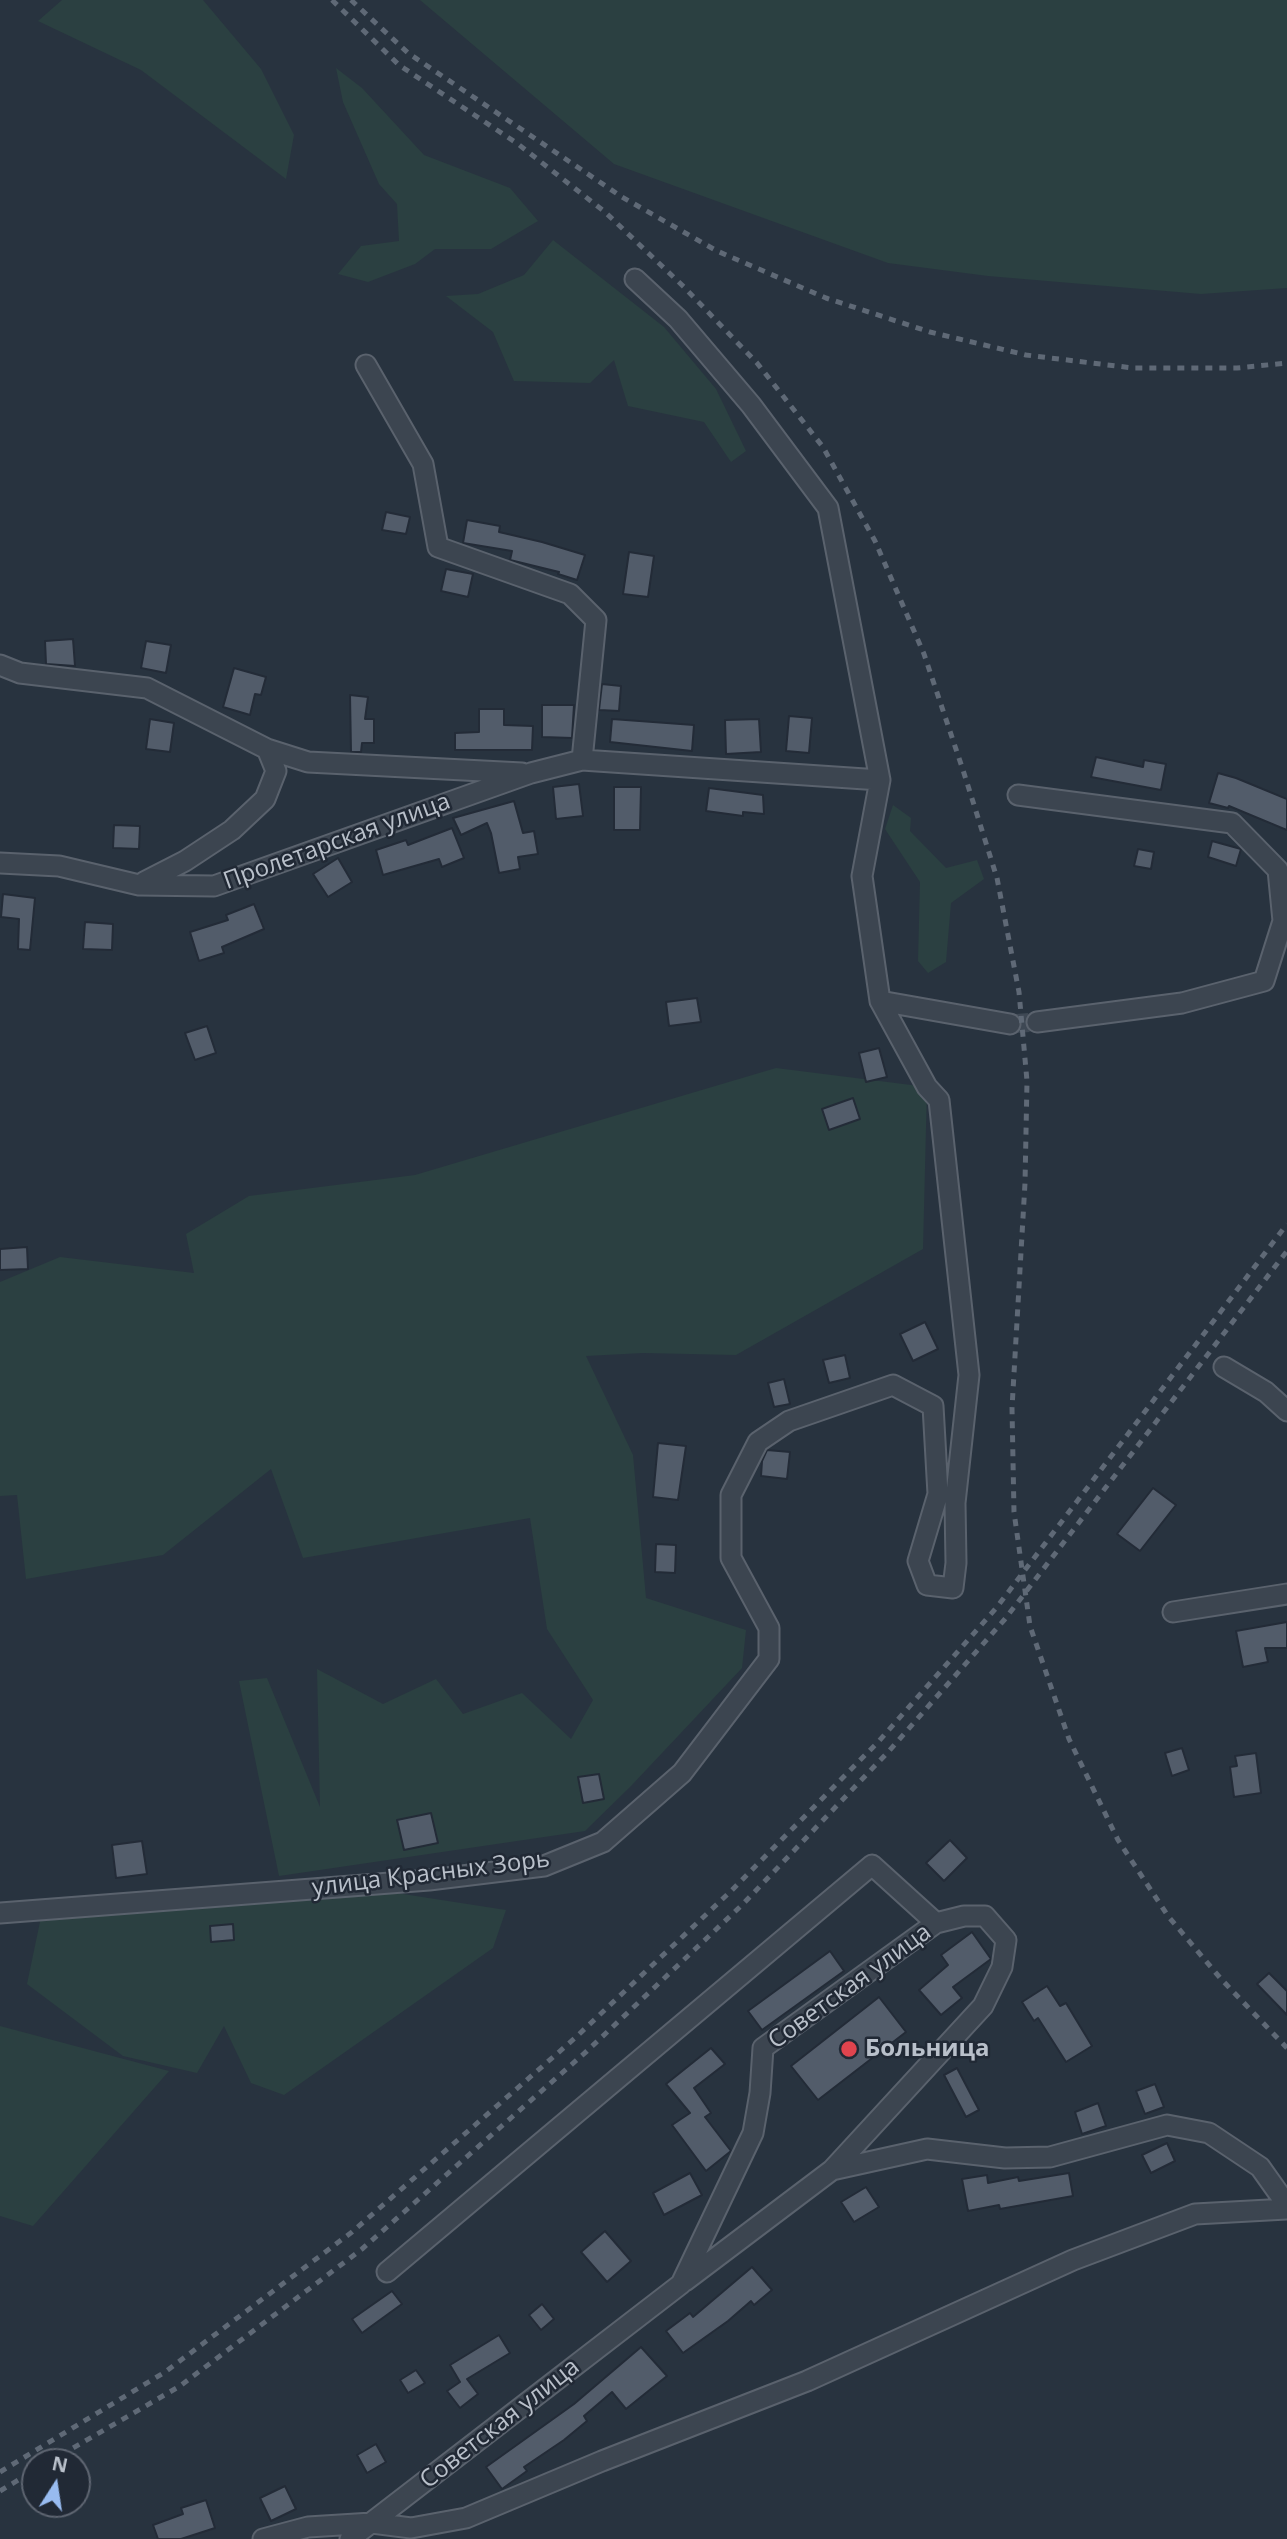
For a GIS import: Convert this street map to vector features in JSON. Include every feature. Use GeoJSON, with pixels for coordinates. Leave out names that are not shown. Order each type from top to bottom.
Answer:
{"type":"FeatureCollection","features":[{"type":"Feature","properties":{"kind":"street"},"geometry":{"type":"LineString","coordinates":[[635,279],[678,319],[751,405],[828,508],[880,780],[862,876],[880,1000],[1010,1024]]}},
{"type":"Feature","properties":{"kind":"street"},"geometry":{"type":"LineString","coordinates":[[366,365],[423,464],[438,547],[570,594],[596,620],[582,760]]}},
{"type":"Feature","properties":{"kind":"street"},"geometry":{"type":"LineString","coordinates":[[0,665],[20,673],[147,688],[267,749]]}},
{"type":"Feature","properties":{"kind":"street","name":"Пролетарская улица"},"geometry":{"type":"LineString","coordinates":[[267,749],[308,762],[531,773]]}},
{"type":"Feature","properties":{"kind":"street","name":"Пролетарская улица"},"geometry":{"type":"LineString","coordinates":[[139,885],[185,861],[232,830],[265,799],[276,771],[267,749]]}},
{"type":"Feature","properties":{"kind":"street","name":"Пролетарская улица"},"geometry":{"type":"LineString","coordinates":[[0,863],[59,866],[139,885],[214,886],[531,773],[582,760],[880,780]]}},
{"type":"Feature","properties":{"kind":"street"},"geometry":{"type":"LineString","coordinates":[[1018,795],[1232,823],[1278,870],[1283,921],[1264,981],[1182,1003],[1037,1022]]}},
{"type":"Feature","properties":{"kind":"street","name":"улица Красных Зорь"},"geometry":{"type":"LineString","coordinates":[[0,1913],[442,1878],[544,1866],[603,1842],[682,1773],[769,1659],[769,1629],[731,1558],[731,1494],[758,1441],[789,1421],[893,1385],[933,1406],[938,1494],[918,1561],[928,1584],[953,1588],[956,1563],[955,1503],[969,1375],[939,1100],[927,1087],[880,1000]]}},
{"type":"Feature","properties":{"kind":"street"},"geometry":{"type":"LineString","coordinates":[[1224,1367],[1266,1392],[1287,1411]]}},
{"type":"Feature","properties":{"kind":"street"},"geometry":{"type":"LineString","coordinates":[[1172,1612],[1287,1594]]}},
{"type":"Feature","properties":{"kind":"street"},"geometry":{"type":"LineString","coordinates":[[387,2272],[872,1865],[936,1923]]}},
{"type":"Feature","properties":{"kind":"street","name":"Советская улица"},"geometry":{"type":"LineString","coordinates":[[350,2539],[681,2284],[753,2133],[760,2093],[763,2048],[936,1923],[964,1916],[985,1916],[1006,1940],[1002,1967],[983,2006],[832,2170]]}},
{"type":"Feature","properties":{"kind":"street"},"geometry":{"type":"LineString","coordinates":[[262,2539],[308,2528],[372,2523],[411,2528],[466,2518],[601,2461],[807,2381],[1073,2260],[1195,2214],[1287,2207],[1260,2167],[1209,2133],[1167,2125],[1050,2157],[1005,2158],[927,2149],[832,2170],[681,2284]]}},
{"type":"Feature","properties":{"kind":"green space"},"geometry":{"type":"Polygon","coordinates":[[[62,0],[203,0],[261,69],[294,135],[286,179],[141,70],[38,21],[62,0]]]}},
{"type":"Feature","properties":{"kind":"green space"},"geometry":{"type":"Polygon","coordinates":[[[420,0],[1287,0],[1287,288],[1201,294],[988,276],[888,263],[614,164],[420,0]]]}},
{"type":"Feature","properties":{"kind":"green space"},"geometry":{"type":"Polygon","coordinates":[[[336,68],[362,88],[424,155],[510,188],[538,221],[491,249],[435,249],[415,264],[368,282],[338,274],[361,246],[399,241],[397,204],[379,184],[343,102],[336,68]]]}},
{"type":"Feature","properties":{"kind":"green space"},"geometry":{"type":"Polygon","coordinates":[[[553,240],[664,327],[716,389],[746,451],[731,462],[704,422],[628,406],[614,360],[590,383],[514,381],[493,332],[446,296],[478,294],[524,275],[553,240]]]}},
{"type":"Feature","properties":{"kind":"green space"},"geometry":{"type":"Polygon","coordinates":[[[893,805],[911,818],[910,831],[946,868],[977,860],[984,879],[951,903],[946,962],[928,973],[918,961],[920,882],[885,829],[893,805]]]}},
{"type":"Feature","properties":{"kind":"green space"},"geometry":{"type":"Polygon","coordinates":[[[776,1068],[927,1087],[923,1249],[736,1355],[643,1353],[586,1356],[633,1455],[646,1598],[746,1630],[742,1668],[585,1831],[279,1876],[239,1681],[267,1678],[320,1807],[317,1669],[383,1704],[436,1679],[463,1714],[522,1693],[571,1739],[593,1700],[547,1629],[530,1518],[303,1558],[271,1469],[163,1555],[26,1579],[17,1495],[0,1496],[0,1282],[60,1257],[194,1273],[186,1234],[249,1196],[415,1175],[776,1068]]]}},
{"type":"Feature","properties":{"kind":"green space"},"geometry":{"type":"Polygon","coordinates":[[[390,1892],[506,1910],[493,1948],[284,2095],[251,2083],[224,2026],[197,2073],[123,2056],[27,1984],[41,1917],[390,1892]]]}},
{"type":"Feature","properties":{"kind":"green space"},"geometry":{"type":"Polygon","coordinates":[[[0,2026],[169,2071],[33,2226],[0,2216],[0,2026]]]}},
{"type":"Feature","properties":{"kind":"building"},"geometry":{"type":"Polygon","coordinates":[[[386,512],[410,517],[406,534],[382,530],[386,512]]]}},
{"type":"Feature","properties":{"kind":"building"},"geometry":{"type":"Polygon","coordinates":[[[467,520],[500,526],[499,532],[585,555],[577,580],[558,574],[559,572],[510,560],[512,551],[463,543],[467,520]]]}},
{"type":"Feature","properties":{"kind":"building"},"geometry":{"type":"Polygon","coordinates":[[[629,552],[654,556],[648,597],[623,594],[629,552]]]}},
{"type":"Feature","properties":{"kind":"building"},"geometry":{"type":"Polygon","coordinates":[[[446,569],[473,574],[468,597],[441,591],[446,569]]]}},
{"type":"Feature","properties":{"kind":"building"},"geometry":{"type":"Polygon","coordinates":[[[73,639],[75,666],[46,664],[45,641],[73,639]]]}},
{"type":"Feature","properties":{"kind":"building"},"geometry":{"type":"Polygon","coordinates":[[[146,641],[171,645],[166,673],[141,668],[146,641]]]}},
{"type":"Feature","properties":{"kind":"building"},"geometry":{"type":"Polygon","coordinates":[[[234,668],[266,677],[261,695],[255,694],[250,715],[223,707],[234,668]]]}},
{"type":"Feature","properties":{"kind":"building"},"geometry":{"type":"Polygon","coordinates":[[[602,684],[621,686],[619,711],[599,710],[602,684]]]}},
{"type":"Feature","properties":{"kind":"building"},"geometry":{"type":"Polygon","coordinates":[[[350,695],[368,697],[365,719],[374,719],[374,743],[362,743],[361,752],[351,752],[350,695]]]}},
{"type":"Feature","properties":{"kind":"building"},"geometry":{"type":"Polygon","coordinates":[[[542,705],[574,705],[572,738],[542,737],[542,705]]]}},
{"type":"Feature","properties":{"kind":"building"},"geometry":{"type":"Polygon","coordinates":[[[479,709],[504,709],[504,725],[533,726],[532,750],[455,750],[455,733],[479,732],[479,709]]]}},
{"type":"Feature","properties":{"kind":"building"},"geometry":{"type":"Polygon","coordinates":[[[789,716],[812,718],[809,753],[786,751],[789,716]]]}},
{"type":"Feature","properties":{"kind":"building"},"geometry":{"type":"Polygon","coordinates":[[[150,719],[174,723],[170,752],[146,749],[150,719]]]}},
{"type":"Feature","properties":{"kind":"building"},"geometry":{"type":"Polygon","coordinates":[[[612,719],[694,725],[692,751],[610,742],[612,719]]]}},
{"type":"Feature","properties":{"kind":"building"},"geometry":{"type":"Polygon","coordinates":[[[759,719],[761,752],[726,754],[725,720],[759,719]]]}},
{"type":"Feature","properties":{"kind":"building"},"geometry":{"type":"Polygon","coordinates":[[[1096,757],[1143,767],[1144,760],[1166,764],[1161,790],[1091,777],[1096,757]]]}},
{"type":"Feature","properties":{"kind":"building"},"geometry":{"type":"Polygon","coordinates":[[[1218,773],[1287,799],[1287,830],[1229,806],[1228,808],[1209,803],[1218,773]]]}},
{"type":"Feature","properties":{"kind":"building"},"geometry":{"type":"Polygon","coordinates":[[[579,784],[583,816],[556,819],[553,787],[579,784]]]}},
{"type":"Feature","properties":{"kind":"building"},"geometry":{"type":"Polygon","coordinates":[[[614,787],[641,787],[640,830],[614,830],[614,787]]]}},
{"type":"Feature","properties":{"kind":"building"},"geometry":{"type":"Polygon","coordinates":[[[709,788],[763,795],[764,814],[743,812],[743,816],[706,811],[709,788]]]}},
{"type":"Feature","properties":{"kind":"building"},"geometry":{"type":"Polygon","coordinates":[[[514,801],[523,833],[534,831],[538,854],[518,857],[520,869],[499,873],[487,823],[461,835],[453,818],[514,801]]]}},
{"type":"Feature","properties":{"kind":"building"},"geometry":{"type":"Polygon","coordinates":[[[114,825],[140,826],[139,849],[113,848],[114,825]]]}},
{"type":"Feature","properties":{"kind":"building"},"geometry":{"type":"Polygon","coordinates":[[[452,828],[464,858],[442,867],[439,859],[383,875],[376,850],[406,840],[408,845],[452,828]]]}},
{"type":"Feature","properties":{"kind":"building"},"geometry":{"type":"Polygon","coordinates":[[[1212,841],[1241,849],[1236,866],[1208,857],[1212,841]]]}},
{"type":"Feature","properties":{"kind":"building"},"geometry":{"type":"Polygon","coordinates":[[[1138,849],[1154,852],[1151,869],[1134,866],[1138,849]]]}},
{"type":"Feature","properties":{"kind":"building"},"geometry":{"type":"Polygon","coordinates":[[[338,858],[352,882],[328,897],[313,874],[338,858]]]}},
{"type":"Feature","properties":{"kind":"building"},"geometry":{"type":"Polygon","coordinates":[[[3,894],[35,898],[30,950],[18,949],[19,919],[1,917],[3,894]]]}},
{"type":"Feature","properties":{"kind":"building"},"geometry":{"type":"Polygon","coordinates":[[[254,904],[264,929],[222,947],[224,953],[199,961],[190,932],[228,920],[226,915],[254,904]]]}},
{"type":"Feature","properties":{"kind":"building"},"geometry":{"type":"Polygon","coordinates":[[[85,922],[113,924],[112,950],[83,949],[85,922]]]}},
{"type":"Feature","properties":{"kind":"building"},"geometry":{"type":"Polygon","coordinates":[[[697,998],[701,1022],[669,1026],[666,1002],[697,998]]]}},
{"type":"Feature","properties":{"kind":"building"},"geometry":{"type":"Polygon","coordinates":[[[207,1026],[216,1053],[195,1060],[185,1033],[207,1026]]]}},
{"type":"Feature","properties":{"kind":"building"},"geometry":{"type":"Polygon","coordinates":[[[879,1048],[887,1077],[866,1082],[859,1053],[879,1048]]]}},
{"type":"Feature","properties":{"kind":"building"},"geometry":{"type":"Polygon","coordinates":[[[853,1098],[860,1119],[829,1130],[822,1109],[853,1098]]]}},
{"type":"Feature","properties":{"kind":"building"},"geometry":{"type":"Polygon","coordinates":[[[27,1247],[28,1269],[0,1270],[0,1249],[27,1247]]]}},
{"type":"Feature","properties":{"kind":"building"},"geometry":{"type":"Polygon","coordinates":[[[925,1322],[938,1349],[913,1361],[900,1334],[925,1322]]]}},
{"type":"Feature","properties":{"kind":"building"},"geometry":{"type":"Polygon","coordinates":[[[845,1355],[850,1378],[829,1383],[823,1360],[845,1355]]]}},
{"type":"Feature","properties":{"kind":"building"},"geometry":{"type":"Polygon","coordinates":[[[784,1379],[790,1404],[774,1407],[768,1383],[784,1379]]]}},
{"type":"Feature","properties":{"kind":"building"},"geometry":{"type":"Polygon","coordinates":[[[658,1443],[686,1446],[678,1500],[653,1497],[658,1443]]]}},
{"type":"Feature","properties":{"kind":"building"},"geometry":{"type":"Polygon","coordinates":[[[767,1450],[790,1452],[787,1479],[761,1476],[762,1461],[767,1450]]]}},
{"type":"Feature","properties":{"kind":"building"},"geometry":{"type":"Polygon","coordinates":[[[1153,1488],[1176,1505],[1140,1551],[1117,1534],[1153,1488]]]}},
{"type":"Feature","properties":{"kind":"building"},"geometry":{"type":"Polygon","coordinates":[[[656,1544],[676,1545],[675,1573],[655,1572],[656,1544]]]}},
{"type":"Feature","properties":{"kind":"building"},"geometry":{"type":"Polygon","coordinates":[[[1287,1622],[1287,1648],[1265,1648],[1268,1662],[1243,1667],[1236,1631],[1287,1622]]]}},
{"type":"Feature","properties":{"kind":"building"},"geometry":{"type":"Polygon","coordinates":[[[1182,1748],[1189,1770],[1172,1776],[1165,1753],[1182,1748]]]}},
{"type":"Feature","properties":{"kind":"building"},"geometry":{"type":"Polygon","coordinates":[[[1256,1753],[1261,1793],[1234,1797],[1230,1767],[1237,1766],[1235,1756],[1256,1753]]]}},
{"type":"Feature","properties":{"kind":"building"},"geometry":{"type":"Polygon","coordinates":[[[599,1774],[604,1799],[583,1803],[578,1777],[599,1774]]]}},
{"type":"Feature","properties":{"kind":"building"},"geometry":{"type":"Polygon","coordinates":[[[431,1813],[438,1843],[404,1850],[397,1820],[431,1813]]]}},
{"type":"Feature","properties":{"kind":"building"},"geometry":{"type":"Polygon","coordinates":[[[950,1840],[967,1858],[944,1881],[926,1863],[950,1840]]]}},
{"type":"Feature","properties":{"kind":"building"},"geometry":{"type":"Polygon","coordinates":[[[142,1841],[147,1874],[116,1878],[112,1845],[142,1841]]]}},
{"type":"Feature","properties":{"kind":"building"},"geometry":{"type":"Polygon","coordinates":[[[233,1924],[234,1940],[211,1942],[210,1926],[233,1924]]]}},
{"type":"Feature","properties":{"kind":"building","name":"Больница"},"geometry":{"type":"Polygon","coordinates":[[[972,1932],[991,1959],[953,1987],[962,1998],[941,2015],[919,1990],[948,1965],[941,1955],[972,1932]]]}},
{"type":"Feature","properties":{"kind":"building"},"geometry":{"type":"Polygon","coordinates":[[[830,1951],[844,1971],[762,2030],[748,2011],[830,1951]]]}},
{"type":"Feature","properties":{"kind":"building"},"geometry":{"type":"Polygon","coordinates":[[[1269,1973],[1287,1991],[1287,2015],[1257,1984],[1269,1973]]]}},
{"type":"Feature","properties":{"kind":"building"},"geometry":{"type":"Polygon","coordinates":[[[1047,1986],[1060,2006],[1066,2003],[1092,2046],[1066,2062],[1038,2018],[1034,2021],[1022,2002],[1047,1986]]]}},
{"type":"Feature","properties":{"kind":"building","name":"Больница"},"geometry":{"type":"Polygon","coordinates":[[[879,1997],[906,2032],[818,2100],[791,2066],[879,1997]]]}},
{"type":"Feature","properties":{"kind":"building"},"geometry":{"type":"Polygon","coordinates":[[[711,2048],[725,2064],[694,2088],[711,2113],[705,2117],[731,2151],[706,2171],[672,2125],[690,2113],[666,2084],[711,2048]]]}},
{"type":"Feature","properties":{"kind":"building"},"geometry":{"type":"Polygon","coordinates":[[[957,2068],[979,2110],[966,2117],[944,2075],[957,2068]]]}},
{"type":"Feature","properties":{"kind":"building"},"geometry":{"type":"Polygon","coordinates":[[[1155,2084],[1164,2107],[1145,2114],[1136,2091],[1155,2084]]]}},
{"type":"Feature","properties":{"kind":"building"},"geometry":{"type":"Polygon","coordinates":[[[1098,2103],[1106,2126],[1082,2134],[1075,2112],[1098,2103]]]}},
{"type":"Feature","properties":{"kind":"building"},"geometry":{"type":"Polygon","coordinates":[[[1167,2143],[1175,2161],[1151,2173],[1142,2155],[1167,2143]]]}},
{"type":"Feature","properties":{"kind":"building"},"geometry":{"type":"Polygon","coordinates":[[[690,2173],[702,2195],[664,2215],[653,2193],[690,2173]]]}},
{"type":"Feature","properties":{"kind":"building"},"geometry":{"type":"Polygon","coordinates":[[[1069,2173],[1073,2196],[1000,2209],[999,2205],[968,2211],[962,2179],[987,2175],[988,2183],[1018,2177],[1019,2181],[1069,2173]]]}},
{"type":"Feature","properties":{"kind":"building"},"geometry":{"type":"Polygon","coordinates":[[[866,2187],[879,2207],[854,2222],[841,2202],[866,2187]]]}},
{"type":"Feature","properties":{"kind":"building"},"geometry":{"type":"Polygon","coordinates":[[[605,2231],[631,2261],[607,2282],[581,2252],[605,2231]]]}},
{"type":"Feature","properties":{"kind":"building"},"geometry":{"type":"Polygon","coordinates":[[[752,2267],[772,2290],[754,2305],[751,2301],[683,2353],[666,2331],[690,2313],[693,2317],[752,2267]]]}},
{"type":"Feature","properties":{"kind":"building"},"geometry":{"type":"Polygon","coordinates":[[[392,2291],[402,2304],[362,2333],[352,2319],[392,2291]]]}},
{"type":"Feature","properties":{"kind":"building"},"geometry":{"type":"Polygon","coordinates":[[[542,2304],[554,2319],[541,2330],[529,2315],[542,2304]]]}},
{"type":"Feature","properties":{"kind":"building"},"geometry":{"type":"Polygon","coordinates":[[[499,2335],[510,2353],[467,2379],[478,2394],[460,2408],[447,2391],[460,2382],[450,2365],[499,2335]]]}},
{"type":"Feature","properties":{"kind":"building"},"geometry":{"type":"Polygon","coordinates":[[[641,2347],[667,2376],[626,2409],[612,2392],[584,2416],[587,2421],[524,2467],[527,2471],[502,2489],[486,2467],[574,2404],[641,2347]]]}},
{"type":"Feature","properties":{"kind":"building"},"geometry":{"type":"Polygon","coordinates":[[[416,2370],[425,2383],[408,2393],[400,2380],[416,2370]]]}},
{"type":"Feature","properties":{"kind":"building"},"geometry":{"type":"Polygon","coordinates":[[[376,2444],[386,2462],[367,2473],[357,2455],[376,2444]]]}},
{"type":"Feature","properties":{"kind":"building"},"geometry":{"type":"Polygon","coordinates":[[[285,2486],[296,2509],[271,2521],[260,2498],[285,2486]]]}},
{"type":"Feature","properties":{"kind":"building"},"geometry":{"type":"Polygon","coordinates":[[[206,2500],[215,2528],[181,2539],[158,2539],[153,2525],[183,2514],[181,2508],[206,2500]]]}},
{"type":"Feature","properties":{"kind":"tunnel"},"geometry":{"type":"LineString","coordinates":[[1010,1024],[1037,1022]]}},
{"type":"Feature","properties":{"kind":"railway"},"geometry":{"type":"LineString","coordinates":[[332,0],[399,65],[518,144],[605,212],[684,287],[757,363],[823,447],[875,541],[924,654],[963,770],[997,878],[1019,992],[1027,1081],[1025,1183],[1012,1408],[1014,1512],[1030,1626],[1069,1739],[1118,1840],[1168,1916],[1221,1979],[1287,2048]]}},
{"type":"Feature","properties":{"kind":"railway"},"geometry":{"type":"LineString","coordinates":[[351,0],[408,53],[622,197],[717,251],[826,298],[930,332],[1026,355],[1133,368],[1237,368],[1287,363]]}},
{"type":"Feature","properties":{"kind":"railway"},"geometry":{"type":"LineString","coordinates":[[0,2472],[165,2372],[352,2232],[575,2038],[731,1891],[879,1741],[997,1607],[1287,1224]]}},
{"type":"Feature","properties":{"kind":"railway"},"geometry":{"type":"LineString","coordinates":[[73,2448],[180,2386],[362,2249],[587,2051],[743,1904],[889,1751],[1005,1619],[1287,1251]]}},
{"type":"Feature","properties":{"kind":"railway"},"geometry":{"type":"LineString","coordinates":[[0,2491],[21,2478]]}},
{"type":"Feature","properties":{"kind":"place","name":"Больница"},"geometry":{"type":"Point","coordinates":[849,2049]}}]}
